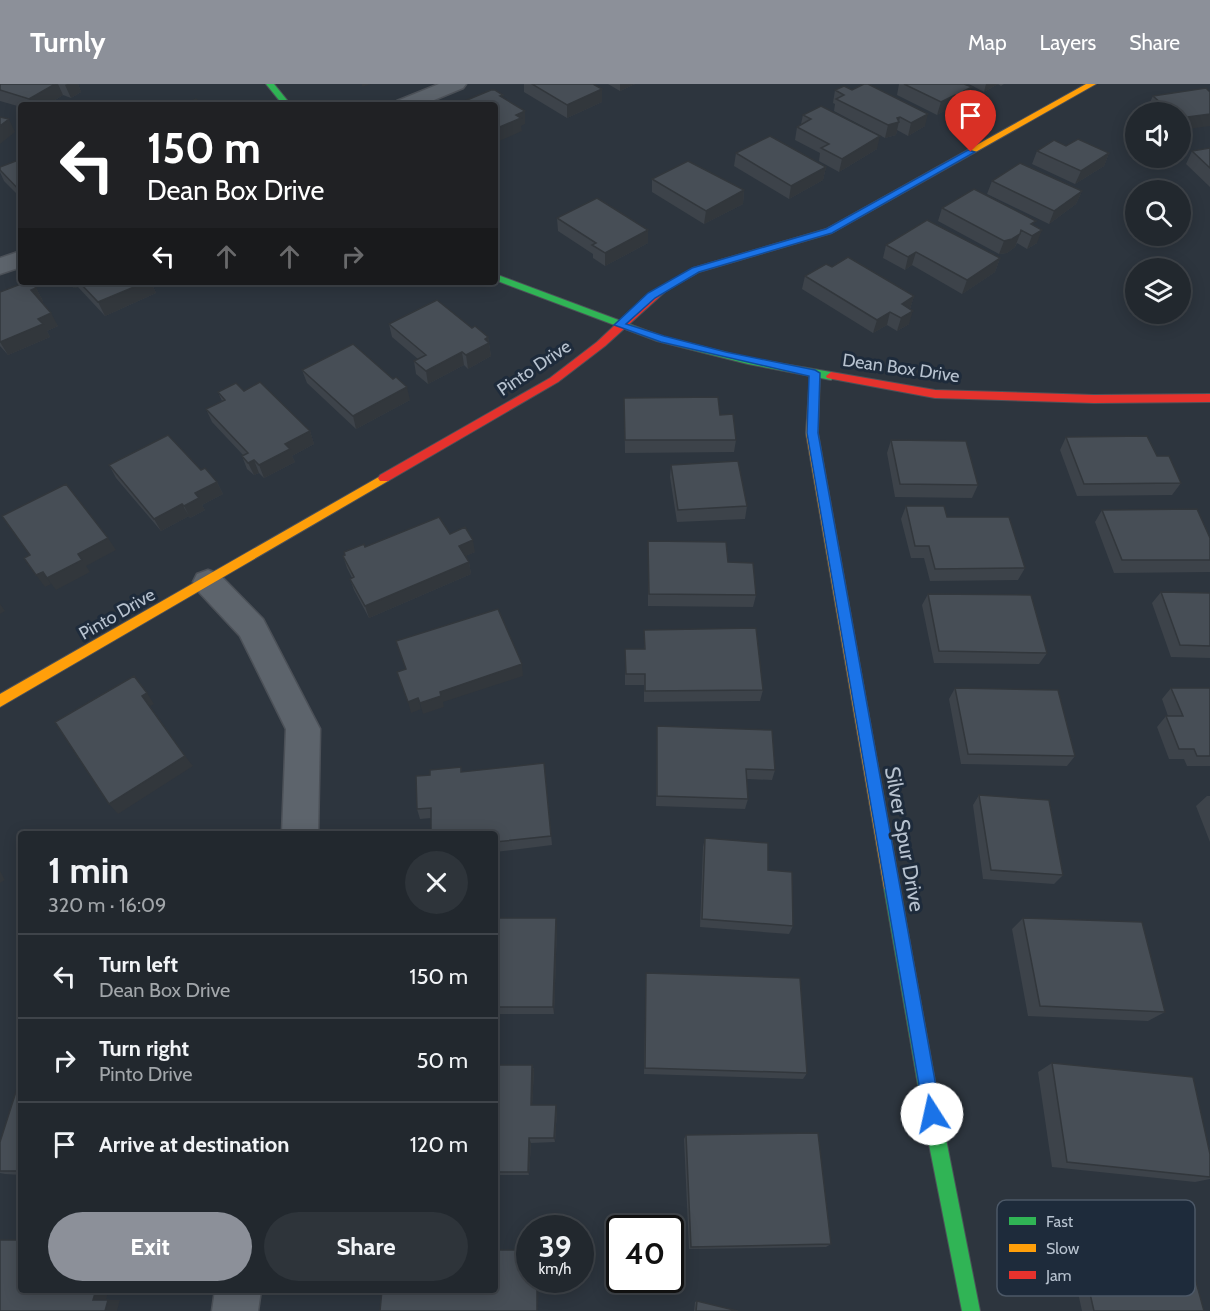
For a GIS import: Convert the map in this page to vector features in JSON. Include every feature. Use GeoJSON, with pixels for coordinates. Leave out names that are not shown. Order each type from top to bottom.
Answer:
{"type":"FeatureCollection","features":[{"type":"Feature","properties":{"kind":"street"},"geometry":{"type":"LineString","coordinates":[[270,84],[285,102]]}},
{"type":"Feature","properties":{"kind":"street"},"geometry":{"type":"LineString","coordinates":[[411,102],[456,84]]}},
{"type":"Feature","properties":{"kind":"street","name":"Pinto Drive"},"geometry":{"type":"LineString","coordinates":[[0,701],[554,380],[601,344],[652,296],[696,270],[829,231],[1092,84]]}},
{"type":"Feature","properties":{"kind":"street"},"geometry":{"type":"LineString","coordinates":[[0,267],[18,259]]}},
{"type":"Feature","properties":{"kind":"street","name":"Dean Box Drive"},"geometry":{"type":"LineString","coordinates":[[498,278],[661,339],[815,373],[935,394],[1209,400]]}},
{"type":"Feature","properties":{"kind":"street","name":"Silver Spur Drive"},"geometry":{"type":"LineString","coordinates":[[815,373],[812,433],[930,1103],[971,1311]]}},
{"type":"Feature","properties":{"kind":"street"},"geometry":{"type":"LineString","coordinates":[[208,582],[252,628],[303,729],[300,831]]}},
{"type":"Feature","properties":{"kind":"street"},"geometry":{"type":"LineString","coordinates":[[235,1311],[238,1293]]}},
{"type":"Feature","properties":{"kind":"building"},"geometry":{"type":"Polygon","coordinates":[[[0,84],[55,84],[29,99],[0,90],[0,84]]]}},
{"type":"Feature","properties":{"kind":"building"},"geometry":{"type":"Polygon","coordinates":[[[532,84],[593,84],[602,89],[567,105],[532,84]]]}},
{"type":"Feature","properties":{"kind":"building"},"geometry":{"type":"Polygon","coordinates":[[[864,84],[928,114],[911,123],[900,117],[897,118],[899,122],[888,125],[836,99],[844,95],[835,90],[844,86],[852,90],[864,84]]]}},
{"type":"Feature","properties":{"kind":"building"},"geometry":{"type":"Polygon","coordinates":[[[904,84],[964,84],[972,87],[964,91],[968,94],[961,97],[955,95],[941,102],[904,84]]]}},
{"type":"Feature","properties":{"kind":"building"},"geometry":{"type":"Polygon","coordinates":[[[1206,88],[1210,92],[1210,114],[1191,117],[1191,102],[1160,102],[1153,96],[1206,88]]]}},
{"type":"Feature","properties":{"kind":"building"},"geometry":{"type":"Polygon","coordinates":[[[495,90],[503,95],[500,96],[525,111],[516,115],[521,118],[498,128],[498,102],[462,102],[495,90]]]}},
{"type":"Feature","properties":{"kind":"building"},"geometry":{"type":"Polygon","coordinates":[[[821,106],[880,136],[842,159],[821,148],[829,144],[797,127],[811,119],[803,115],[821,106]]]}},
{"type":"Feature","properties":{"kind":"building"},"geometry":{"type":"Polygon","coordinates":[[[0,117],[9,119],[0,126],[0,117]]]}},
{"type":"Feature","properties":{"kind":"building"},"geometry":{"type":"Polygon","coordinates":[[[770,136],[826,167],[791,186],[736,153],[770,136]]]}},
{"type":"Feature","properties":{"kind":"building"},"geometry":{"type":"Polygon","coordinates":[[[1078,139],[1109,153],[1081,171],[1037,151],[1054,140],[1066,146],[1078,139]]]}},
{"type":"Feature","properties":{"kind":"building"},"geometry":{"type":"Polygon","coordinates":[[[1210,148],[1210,168],[1192,151],[1210,148]]]}},
{"type":"Feature","properties":{"kind":"building"},"geometry":{"type":"Polygon","coordinates":[[[18,160],[18,189],[0,170],[0,167],[18,160]]]}},
{"type":"Feature","properties":{"kind":"building"},"geometry":{"type":"Polygon","coordinates":[[[688,161],[744,190],[706,211],[652,179],[688,161]]]}},
{"type":"Feature","properties":{"kind":"building"},"geometry":{"type":"Polygon","coordinates":[[[1020,163],[1082,191],[1054,211],[992,181],[1020,163]]]}},
{"type":"Feature","properties":{"kind":"building"},"geometry":{"type":"Polygon","coordinates":[[[974,189],[1036,221],[1031,224],[1042,230],[1032,236],[1021,230],[1020,234],[1004,241],[942,208],[974,189]]]}},
{"type":"Feature","properties":{"kind":"building"},"geometry":{"type":"Polygon","coordinates":[[[597,198],[648,230],[605,253],[592,245],[596,243],[557,218],[597,198]]]}},
{"type":"Feature","properties":{"kind":"building"},"geometry":{"type":"Polygon","coordinates":[[[927,220],[1000,258],[967,280],[916,252],[908,257],[886,245],[927,220]]]}},
{"type":"Feature","properties":{"kind":"building"},"geometry":{"type":"Polygon","coordinates":[[[848,257],[914,296],[902,304],[913,311],[901,318],[890,312],[877,320],[805,276],[826,264],[832,267],[848,257]]]}},
{"type":"Feature","properties":{"kind":"building"},"geometry":{"type":"Polygon","coordinates":[[[18,285],[33,285],[36,288],[31,290],[51,313],[38,319],[43,324],[0,342],[0,292],[18,285]]]}},
{"type":"Feature","properties":{"kind":"building"},"geometry":{"type":"Polygon","coordinates":[[[82,285],[139,285],[98,302],[82,285]]]}},
{"type":"Feature","properties":{"kind":"building"},"geometry":{"type":"Polygon","coordinates":[[[437,300],[472,328],[475,326],[488,337],[485,339],[489,343],[466,355],[462,352],[426,371],[414,361],[426,355],[389,324],[437,300]]]}},
{"type":"Feature","properties":{"kind":"building"},"geometry":{"type":"Polygon","coordinates":[[[353,344],[393,379],[396,377],[407,387],[353,416],[302,370],[353,344]]]}},
{"type":"Feature","properties":{"kind":"building"},"geometry":{"type":"Polygon","coordinates":[[[260,382],[310,431],[285,444],[290,449],[259,465],[254,460],[248,463],[242,456],[248,453],[206,409],[225,400],[218,392],[236,383],[244,391],[260,382]]]}},
{"type":"Feature","properties":{"kind":"building"},"geometry":{"type":"Polygon","coordinates":[[[718,397],[720,415],[733,414],[736,440],[625,440],[624,398],[718,397]]]}},
{"type":"Feature","properties":{"kind":"building"},"geometry":{"type":"Polygon","coordinates":[[[168,435],[201,470],[205,468],[217,482],[195,493],[199,498],[154,519],[109,465],[168,435]]]}},
{"type":"Feature","properties":{"kind":"building"},"geometry":{"type":"Polygon","coordinates":[[[1147,436],[1157,456],[1169,456],[1181,483],[1084,484],[1066,437],[1147,436]]]}},
{"type":"Feature","properties":{"kind":"building"},"geometry":{"type":"Polygon","coordinates":[[[891,440],[966,441],[978,485],[900,484],[891,440]]]}},
{"type":"Feature","properties":{"kind":"building"},"geometry":{"type":"Polygon","coordinates":[[[738,461],[747,506],[678,510],[671,465],[738,461]]]}},
{"type":"Feature","properties":{"kind":"building"},"geometry":{"type":"Polygon","coordinates":[[[66,484],[108,538],[78,554],[82,560],[47,578],[43,572],[36,575],[24,558],[30,555],[2,516],[66,484]]]}},
{"type":"Feature","properties":{"kind":"building"},"geometry":{"type":"Polygon","coordinates":[[[906,506],[944,506],[947,517],[1009,517],[1025,568],[935,569],[929,546],[915,546],[906,506]]]}},
{"type":"Feature","properties":{"kind":"building"},"geometry":{"type":"Polygon","coordinates":[[[1197,509],[1210,538],[1210,560],[1122,560],[1102,510],[1197,509]]]}},
{"type":"Feature","properties":{"kind":"building"},"geometry":{"type":"Polygon","coordinates":[[[439,517],[450,534],[465,527],[473,540],[459,546],[469,562],[365,606],[350,579],[354,577],[343,556],[344,552],[364,544],[365,547],[439,517]]]}},
{"type":"Feature","properties":{"kind":"building"},"geometry":{"type":"Polygon","coordinates":[[[648,541],[726,542],[728,562],[753,563],[756,595],[649,594],[648,541]]]}},
{"type":"Feature","properties":{"kind":"building"},"geometry":{"type":"Polygon","coordinates":[[[1161,592],[1210,593],[1210,646],[1180,645],[1161,592]]]}},
{"type":"Feature","properties":{"kind":"building"},"geometry":{"type":"Polygon","coordinates":[[[928,594],[1031,595],[1047,653],[939,651],[928,594]]]}},
{"type":"Feature","properties":{"kind":"building"},"geometry":{"type":"Polygon","coordinates":[[[498,609],[522,664],[440,692],[441,696],[420,703],[418,698],[408,702],[397,672],[406,669],[396,641],[498,609]]]}},
{"type":"Feature","properties":{"kind":"building"},"geometry":{"type":"Polygon","coordinates":[[[756,628],[763,690],[645,691],[645,674],[626,674],[625,649],[645,649],[644,630],[756,628]]]}},
{"type":"Feature","properties":{"kind":"building"},"geometry":{"type":"Polygon","coordinates":[[[134,676],[147,693],[142,696],[185,756],[109,804],[55,722],[134,676]]]}},
{"type":"Feature","properties":{"kind":"building"},"geometry":{"type":"Polygon","coordinates":[[[955,688],[1058,690],[1075,756],[968,754],[955,688]]]}},
{"type":"Feature","properties":{"kind":"building"},"geometry":{"type":"Polygon","coordinates":[[[1171,688],[1210,688],[1210,756],[1197,756],[1194,749],[1179,749],[1166,716],[1183,716],[1171,688]]]}},
{"type":"Feature","properties":{"kind":"building"},"geometry":{"type":"Polygon","coordinates":[[[657,726],[772,730],[775,770],[746,769],[748,799],[657,796],[657,726]]]}},
{"type":"Feature","properties":{"kind":"building"},"geometry":{"type":"Polygon","coordinates":[[[544,763],[551,836],[498,842],[498,831],[431,831],[431,808],[417,809],[416,776],[430,775],[430,770],[461,767],[461,772],[544,763]]]}},
{"type":"Feature","properties":{"kind":"building"},"geometry":{"type":"Polygon","coordinates":[[[979,795],[1049,800],[1063,875],[991,870],[979,795]]]}},
{"type":"Feature","properties":{"kind":"building"},"geometry":{"type":"Polygon","coordinates":[[[705,838],[768,843],[768,870],[792,872],[793,926],[702,919],[705,838]]]}},
{"type":"Feature","properties":{"kind":"building"},"geometry":{"type":"Polygon","coordinates":[[[498,918],[556,918],[553,1007],[498,1007],[498,918]]]}},
{"type":"Feature","properties":{"kind":"building"},"geometry":{"type":"Polygon","coordinates":[[[1023,918],[1142,922],[1165,1012],[1040,1006],[1023,918]]]}},
{"type":"Feature","properties":{"kind":"building"},"geometry":{"type":"Polygon","coordinates":[[[646,973],[800,978],[807,1073],[645,1068],[646,973]]]}},
{"type":"Feature","properties":{"kind":"building"},"geometry":{"type":"Polygon","coordinates":[[[1052,1063],[1193,1077],[1210,1154],[1210,1177],[1067,1162],[1052,1063]]]}},
{"type":"Feature","properties":{"kind":"building"},"geometry":{"type":"Polygon","coordinates":[[[498,1065],[532,1065],[531,1105],[556,1105],[554,1138],[529,1138],[528,1172],[498,1172],[498,1065]]]}},
{"type":"Feature","properties":{"kind":"building"},"geometry":{"type":"Polygon","coordinates":[[[18,1085],[18,1171],[0,1171],[0,1142],[18,1085]]]}},
{"type":"Feature","properties":{"kind":"building"},"geometry":{"type":"Polygon","coordinates":[[[818,1133],[831,1244],[691,1247],[686,1135],[818,1133]]]}},
{"type":"Feature","properties":{"kind":"building"},"geometry":{"type":"Polygon","coordinates":[[[0,1240],[18,1240],[18,1293],[95,1293],[93,1300],[108,1300],[105,1311],[0,1311],[0,1240]]]}},
{"type":"Feature","properties":{"kind":"building"},"geometry":{"type":"Polygon","coordinates":[[[498,1250],[516,1250],[516,1293],[537,1293],[537,1311],[380,1311],[382,1293],[498,1293],[498,1250]]]}},
{"type":"Feature","properties":{"kind":"building"},"geometry":{"type":"Polygon","coordinates":[[[1195,1278],[1204,1311],[1094,1311],[1091,1296],[1195,1296],[1195,1278]]]}},
{"type":"Feature","properties":{"kind":"building"},"geometry":{"type":"Polygon","coordinates":[[[697,1301],[738,1311],[696,1311],[697,1301]]]}},
{"type":"Feature","properties":{"kind":"traffic: fast"},"geometry":{"type":"LineString","coordinates":[[270,84],[285,102]]}},
{"type":"Feature","properties":{"kind":"traffic: fast"},"geometry":{"type":"LineString","coordinates":[[498,278],[661,339],[748,361],[831,376]]}},
{"type":"Feature","properties":{"kind":"traffic: fast"},"geometry":{"type":"LineString","coordinates":[[892,888],[932,1114],[971,1311]]}},
{"type":"Feature","properties":{"kind":"traffic: slow"},"geometry":{"type":"LineString","coordinates":[[663,289],[696,270],[829,231],[1092,84]]}},
{"type":"Feature","properties":{"kind":"traffic: slow"},"geometry":{"type":"LineString","coordinates":[[815,373],[812,433],[892,888]]}},
{"type":"Feature","properties":{"kind":"traffic: slow"},"geometry":{"type":"LineString","coordinates":[[0,701],[384,478]]}},
{"type":"Feature","properties":{"kind":"traffic: jam"},"geometry":{"type":"LineString","coordinates":[[384,478],[554,380],[601,344],[652,296],[663,289]]}},
{"type":"Feature","properties":{"kind":"traffic: jam"},"geometry":{"type":"LineString","coordinates":[[831,376],[935,394],[1094,399],[1210,398]]}},
{"type":"Feature","properties":{"kind":"route"},"geometry":{"type":"LineString","coordinates":[[932,1114],[812,433],[815,373],[748,361],[661,339],[619,325],[652,296],[696,270],[799,242],[829,231],[971,152]]}}]}
